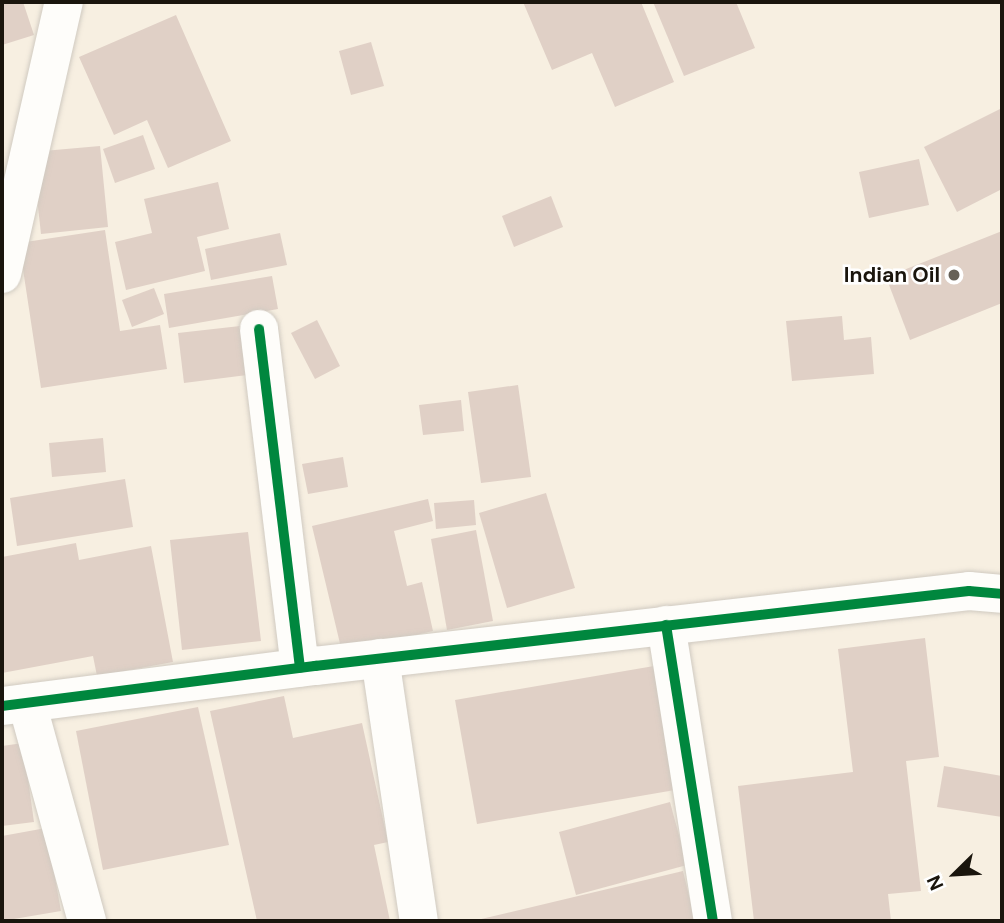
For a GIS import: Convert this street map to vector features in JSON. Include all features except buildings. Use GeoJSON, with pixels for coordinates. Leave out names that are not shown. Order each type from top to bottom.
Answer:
{"type":"FeatureCollection","features":[{"type":"Feature","properties":{"kind":"street"},"geometry":{"type":"LineString","coordinates":[[2,274],[64,2]]}},
{"type":"Feature","properties":{"kind":"street"},"geometry":{"type":"LineString","coordinates":[[2,181],[12,231]]}},
{"type":"Feature","properties":{"kind":"street"},"geometry":{"type":"LineString","coordinates":[[259,329],[300,668]]}},
{"type":"Feature","properties":{"kind":"street"},"geometry":{"type":"LineString","coordinates":[[87,921],[15,704],[380,658],[969,591],[1002,594]]}},
{"type":"Feature","properties":{"kind":"street"},"geometry":{"type":"LineString","coordinates":[[666,625],[713,921]]}},
{"type":"Feature","properties":{"kind":"street"},"geometry":{"type":"LineString","coordinates":[[380,658],[419,921]]}},
{"type":"Feature","properties":{"kind":"cycle path"},"geometry":{"type":"LineString","coordinates":[[259,329],[300,668]]}},
{"type":"Feature","properties":{"kind":"cycle path"},"geometry":{"type":"LineString","coordinates":[[2,706],[315,666],[969,591],[1002,594]]}},
{"type":"Feature","properties":{"kind":"cycle path"},"geometry":{"type":"LineString","coordinates":[[666,625],[713,921]]}},
{"type":"Feature","properties":{"kind":"place","name":"Indian Oil"},"geometry":{"type":"Point","coordinates":[954,275]}}]}
